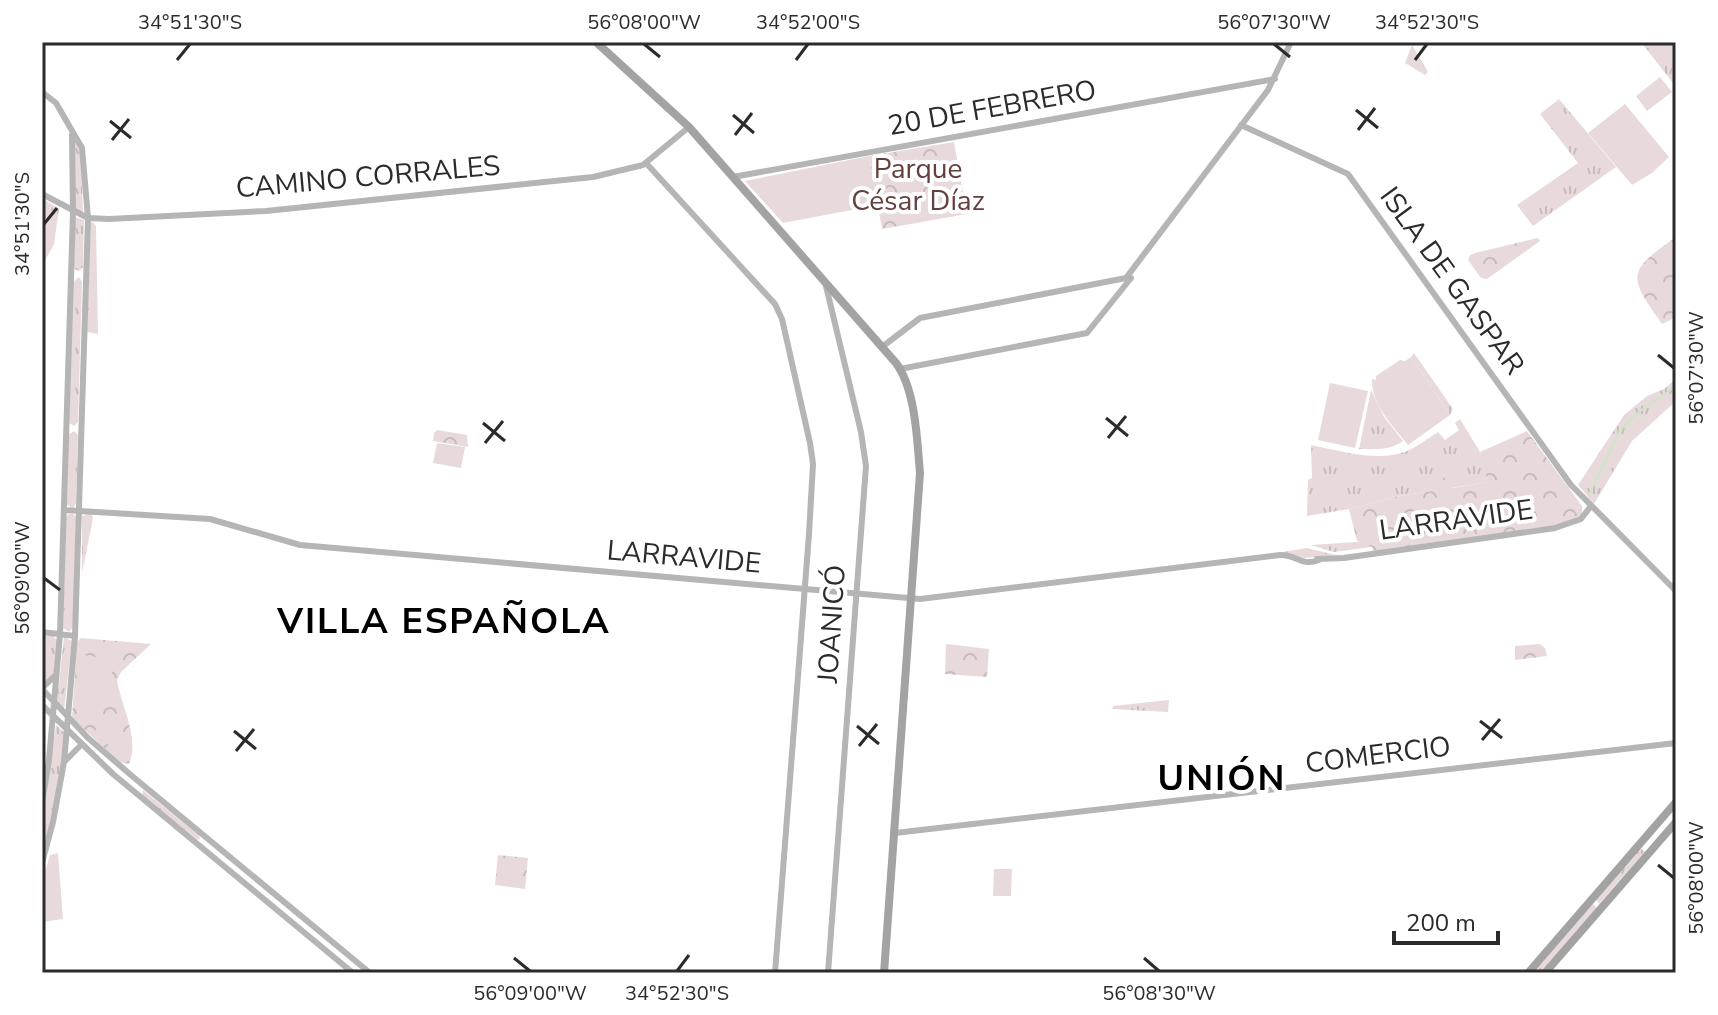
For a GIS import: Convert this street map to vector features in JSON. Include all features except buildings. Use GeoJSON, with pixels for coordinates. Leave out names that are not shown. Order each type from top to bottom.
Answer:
{"type":"FeatureCollection","features":[{"type":"Feature","properties":{"kind":"main road"},"geometry":{"type":"LineString","coordinates":[[596,42],[689,127],[900,369],[915,421],[920,473],[884,973]]}},
{"type":"Feature","properties":{"kind":"main road"},"geometry":{"type":"LineString","coordinates":[[1528,973],[1676,802]]}},
{"type":"Feature","properties":{"kind":"main road"},"geometry":{"type":"LineString","coordinates":[[1545,973],[1676,822]]}},
{"type":"Feature","properties":{"kind":"street"},"geometry":{"type":"LineString","coordinates":[[900,369],[1087,333],[1122,290],[1270,87],[1291,42]]}},
{"type":"Feature","properties":{"kind":"street","name":"20 DE FEBRERO"},"geometry":{"type":"LineString","coordinates":[[733,177],[1275,79]]}},
{"type":"Feature","properties":{"kind":"street"},"geometry":{"type":"LineString","coordinates":[[1259,82],[1270,87]]}},
{"type":"Feature","properties":{"kind":"street"},"geometry":{"type":"LineString","coordinates":[[42,863],[64,762],[75,636],[88,218],[83,151],[56,103],[45,93]]}},
{"type":"Feature","properties":{"kind":"street","name":"ISLA DE GASPAR"},"geometry":{"type":"LineString","coordinates":[[1241,125],[1348,174],[1571,485],[1676,591]]}},
{"type":"Feature","properties":{"kind":"street"},"geometry":{"type":"LineString","coordinates":[[42,802],[60,634],[73,212],[74,142],[71,127]]}},
{"type":"Feature","properties":{"kind":"street","name":"CAMINO CORRALES"},"geometry":{"type":"LineString","coordinates":[[42,194],[88,218],[109,219],[266,211],[469,190],[593,177],[646,163],[689,127]]}},
{"type":"Feature","properties":{"kind":"street"},"geometry":{"type":"LineString","coordinates":[[646,163],[777,307],[810,437],[813,464],[805,589],[775,973]]}},
{"type":"Feature","properties":{"kind":"street"},"geometry":{"type":"LineString","coordinates":[[882,347],[920,318],[1124,279],[1145,255]]}},
{"type":"Feature","properties":{"kind":"street","name":"JOANICÓ"},"geometry":{"type":"LineString","coordinates":[[825,283],[861,432],[866,466],[828,973]]}},
{"type":"Feature","properties":{"kind":"street"},"geometry":{"type":"LineString","coordinates":[[777,307],[780,321]]}},
{"type":"Feature","properties":{"kind":"street","name":"LARRAVIDE"},"geometry":{"type":"LineString","coordinates":[[64,510],[210,519],[300,545],[911,598],[1280,555],[1289,555],[1307,563],[1559,528],[1581,519],[1591,506]]}},
{"type":"Feature","properties":{"kind":"street"},"geometry":{"type":"LineString","coordinates":[[42,632],[75,636]]}},
{"type":"Feature","properties":{"kind":"street"},"geometry":{"type":"LineString","coordinates":[[56,675],[42,688],[88,738],[370,973]]}},
{"type":"Feature","properties":{"kind":"street"},"geometry":{"type":"LineString","coordinates":[[42,705],[81,745],[353,973]]}},
{"type":"Feature","properties":{"kind":"street"},"geometry":{"type":"LineString","coordinates":[[64,762],[88,738]]}},
{"type":"Feature","properties":{"kind":"street","name":"COMERCIO"},"geometry":{"type":"LineString","coordinates":[[895,833],[1676,743]]}},
{"type":"Feature","properties":{"kind":"green space"},"geometry":{"type":"Polygon","coordinates":[[[1641,42],[1676,42],[1676,87],[1641,42]]]}},
{"type":"Feature","properties":{"kind":"green space"},"geometry":{"type":"Polygon","coordinates":[[[1412,45],[1428,72],[1425,75],[1405,63],[1412,45]]]}},
{"type":"Feature","properties":{"kind":"green space"},"geometry":{"type":"Polygon","coordinates":[[[1660,77],[1672,92],[1647,111],[1636,96],[1660,77]]]}},
{"type":"Feature","properties":{"kind":"green space"},"geometry":{"type":"Polygon","coordinates":[[[1559,99],[1616,167],[1533,226],[1517,205],[1578,163],[1540,114],[1559,99]]]}},
{"type":"Feature","properties":{"kind":"green space"},"geometry":{"type":"Polygon","coordinates":[[[1625,104],[1669,157],[1652,173],[1632,185],[1588,133],[1625,104]]]}},
{"type":"Feature","properties":{"kind":"green space"},"geometry":{"type":"Polygon","coordinates":[[[74,137],[81,154],[83,214],[74,210],[74,137]]]}},
{"type":"Feature","properties":{"kind":"green space","name":"Parque César Díaz"},"geometry":{"type":"Polygon","coordinates":[[[954,142],[967,214],[882,229],[869,156],[954,142]]]}},
{"type":"Feature","properties":{"kind":"green space"},"geometry":{"type":"Polygon","coordinates":[[[869,156],[878,205],[783,223],[745,181],[869,156]]]}},
{"type":"Feature","properties":{"kind":"green space"},"geometry":{"type":"Polygon","coordinates":[[[42,198],[59,209],[54,244],[42,266],[42,198]]]}},
{"type":"Feature","properties":{"kind":"green space"},"geometry":{"type":"Polygon","coordinates":[[[75,217],[84,220],[83,267],[79,271],[74,269],[75,217]]]}},
{"type":"Feature","properties":{"kind":"green space"},"geometry":{"type":"Polygon","coordinates":[[[90,223],[96,226],[98,334],[87,332],[90,223]]]}},
{"type":"Feature","properties":{"kind":"green space"},"geometry":{"type":"Polygon","coordinates":[[[1676,237],[1676,317],[1662,324],[1638,285],[1638,276],[1648,259],[1676,237]]]}},
{"type":"Feature","properties":{"kind":"green space"},"geometry":{"type":"Polygon","coordinates":[[[1538,238],[1540,241],[1487,279],[1481,278],[1468,260],[1475,253],[1538,238]]]}},
{"type":"Feature","properties":{"kind":"green space"},"geometry":{"type":"Polygon","coordinates":[[[79,277],[82,282],[78,422],[74,426],[69,423],[73,282],[79,277]]]}},
{"type":"Feature","properties":{"kind":"green space"},"geometry":{"type":"Polygon","coordinates":[[[1414,353],[1453,409],[1450,415],[1411,357],[1414,353]]]}},
{"type":"Feature","properties":{"kind":"green space"},"geometry":{"type":"Polygon","coordinates":[[[1411,357],[1450,415],[1408,445],[1379,406],[1372,379],[1376,380],[1376,376],[1400,360],[1411,357]]]}},
{"type":"Feature","properties":{"kind":"green space"},"geometry":{"type":"Polygon","coordinates":[[[1676,379],[1676,401],[1632,441],[1594,504],[1578,485],[1624,415],[1647,396],[1664,389],[1676,379]]]}},
{"type":"Feature","properties":{"kind":"green space"},"geometry":{"type":"Polygon","coordinates":[[[1330,383],[1368,391],[1355,448],[1318,440],[1330,383]]]}},
{"type":"Feature","properties":{"kind":"green space"},"geometry":{"type":"Polygon","coordinates":[[[1371,390],[1384,417],[1403,441],[1398,444],[1382,449],[1359,449],[1371,390]]]}},
{"type":"Feature","properties":{"kind":"green space"},"geometry":{"type":"Polygon","coordinates":[[[1460,419],[1480,452],[1489,482],[1400,496],[1307,516],[1308,480],[1312,478],[1311,445],[1358,454],[1394,455],[1409,450],[1438,432],[1445,440],[1459,430],[1455,423],[1460,419]]]}},
{"type":"Feature","properties":{"kind":"green space"},"geometry":{"type":"Polygon","coordinates":[[[437,430],[467,435],[468,447],[433,441],[437,430]]]}},
{"type":"Feature","properties":{"kind":"green space"},"geometry":{"type":"Polygon","coordinates":[[[74,431],[78,435],[76,503],[73,508],[67,505],[68,435],[74,431]]]}},
{"type":"Feature","properties":{"kind":"green space"},"geometry":{"type":"Polygon","coordinates":[[[1527,431],[1582,506],[1582,516],[1563,524],[1373,551],[1372,547],[1357,541],[1349,509],[1438,490],[1438,477],[1442,476],[1451,482],[1453,488],[1488,482],[1480,452],[1527,431]]]}},
{"type":"Feature","properties":{"kind":"green space"},"geometry":{"type":"Polygon","coordinates":[[[437,443],[465,447],[461,468],[433,463],[437,443]]]}},
{"type":"Feature","properties":{"kind":"green space"},"geometry":{"type":"Polygon","coordinates":[[[91,513],[93,518],[82,573],[82,516],[91,513]]]}},
{"type":"Feature","properties":{"kind":"green space"},"geometry":{"type":"Polygon","coordinates":[[[68,514],[76,517],[73,627],[69,632],[63,628],[68,514]]]}},
{"type":"Feature","properties":{"kind":"green space"},"geometry":{"type":"Polygon","coordinates":[[[1364,542],[1372,547],[1334,552],[1311,545],[1364,542]]]}},
{"type":"Feature","properties":{"kind":"green space"},"geometry":{"type":"Polygon","coordinates":[[[1307,548],[1335,555],[1373,552],[1304,558],[1283,552],[1307,548]]]}},
{"type":"Feature","properties":{"kind":"green space"},"geometry":{"type":"Polygon","coordinates":[[[42,635],[53,636],[57,640],[54,674],[42,684],[42,635]]]}},
{"type":"Feature","properties":{"kind":"green space"},"geometry":{"type":"Polygon","coordinates":[[[64,637],[72,641],[64,710],[57,702],[64,637]]]}},
{"type":"Feature","properties":{"kind":"green space"},"geometry":{"type":"Polygon","coordinates":[[[81,638],[151,644],[121,672],[117,680],[131,733],[129,764],[119,762],[72,718],[77,642],[81,638]]]}},
{"type":"Feature","properties":{"kind":"green space"},"geometry":{"type":"Polygon","coordinates":[[[946,644],[989,649],[987,677],[945,674],[946,644]]]}},
{"type":"Feature","properties":{"kind":"green space"},"geometry":{"type":"Polygon","coordinates":[[[1540,644],[1547,656],[1515,660],[1515,646],[1540,644]]]}},
{"type":"Feature","properties":{"kind":"green space"},"geometry":{"type":"Polygon","coordinates":[[[82,655],[114,659],[107,707],[75,703],[82,655]]]}},
{"type":"Feature","properties":{"kind":"green space"},"geometry":{"type":"Polygon","coordinates":[[[1169,700],[1168,712],[1112,709],[1113,706],[1169,700]]]}},
{"type":"Feature","properties":{"kind":"green space"},"geometry":{"type":"Polygon","coordinates":[[[108,717],[129,737],[116,752],[94,732],[108,717]]]}},
{"type":"Feature","properties":{"kind":"green space"},"geometry":{"type":"Polygon","coordinates":[[[56,725],[65,733],[60,775],[47,837],[42,841],[42,816],[56,725]]]}},
{"type":"Feature","properties":{"kind":"green space"},"geometry":{"type":"Polygon","coordinates":[[[143,790],[199,835],[200,839],[142,796],[143,790]]]}},
{"type":"Feature","properties":{"kind":"green space"},"geometry":{"type":"Polygon","coordinates":[[[1640,848],[1645,852],[1599,904],[1596,899],[1640,848]]]}},
{"type":"Feature","properties":{"kind":"green space"},"geometry":{"type":"Polygon","coordinates":[[[58,853],[63,919],[42,922],[42,882],[50,855],[58,853]]]}},
{"type":"Feature","properties":{"kind":"green space"},"geometry":{"type":"Polygon","coordinates":[[[498,855],[528,858],[525,889],[495,885],[498,855]]]}},
{"type":"Feature","properties":{"kind":"green space"},"geometry":{"type":"Polygon","coordinates":[[[994,869],[1012,869],[1011,896],[993,896],[994,869]]]}},
{"type":"Feature","properties":{"kind":"green space"},"geometry":{"type":"Polygon","coordinates":[[[1593,904],[1597,908],[1541,973],[1532,973],[1593,904]]]}},
{"type":"Feature","properties":{"kind":"waterway"},"geometry":{"type":"LineString","coordinates":[[1589,495],[1620,430],[1636,414],[1676,386]]}},
{"type":"Feature","properties":{"kind":"district","name":"VILLA ESPAÑOLA"},"geometry":{"type":"Point","coordinates":[444,621]}},
{"type":"Feature","properties":{"kind":"district","name":"UNIÓN"},"geometry":{"type":"Point","coordinates":[1222,778]}}]}
